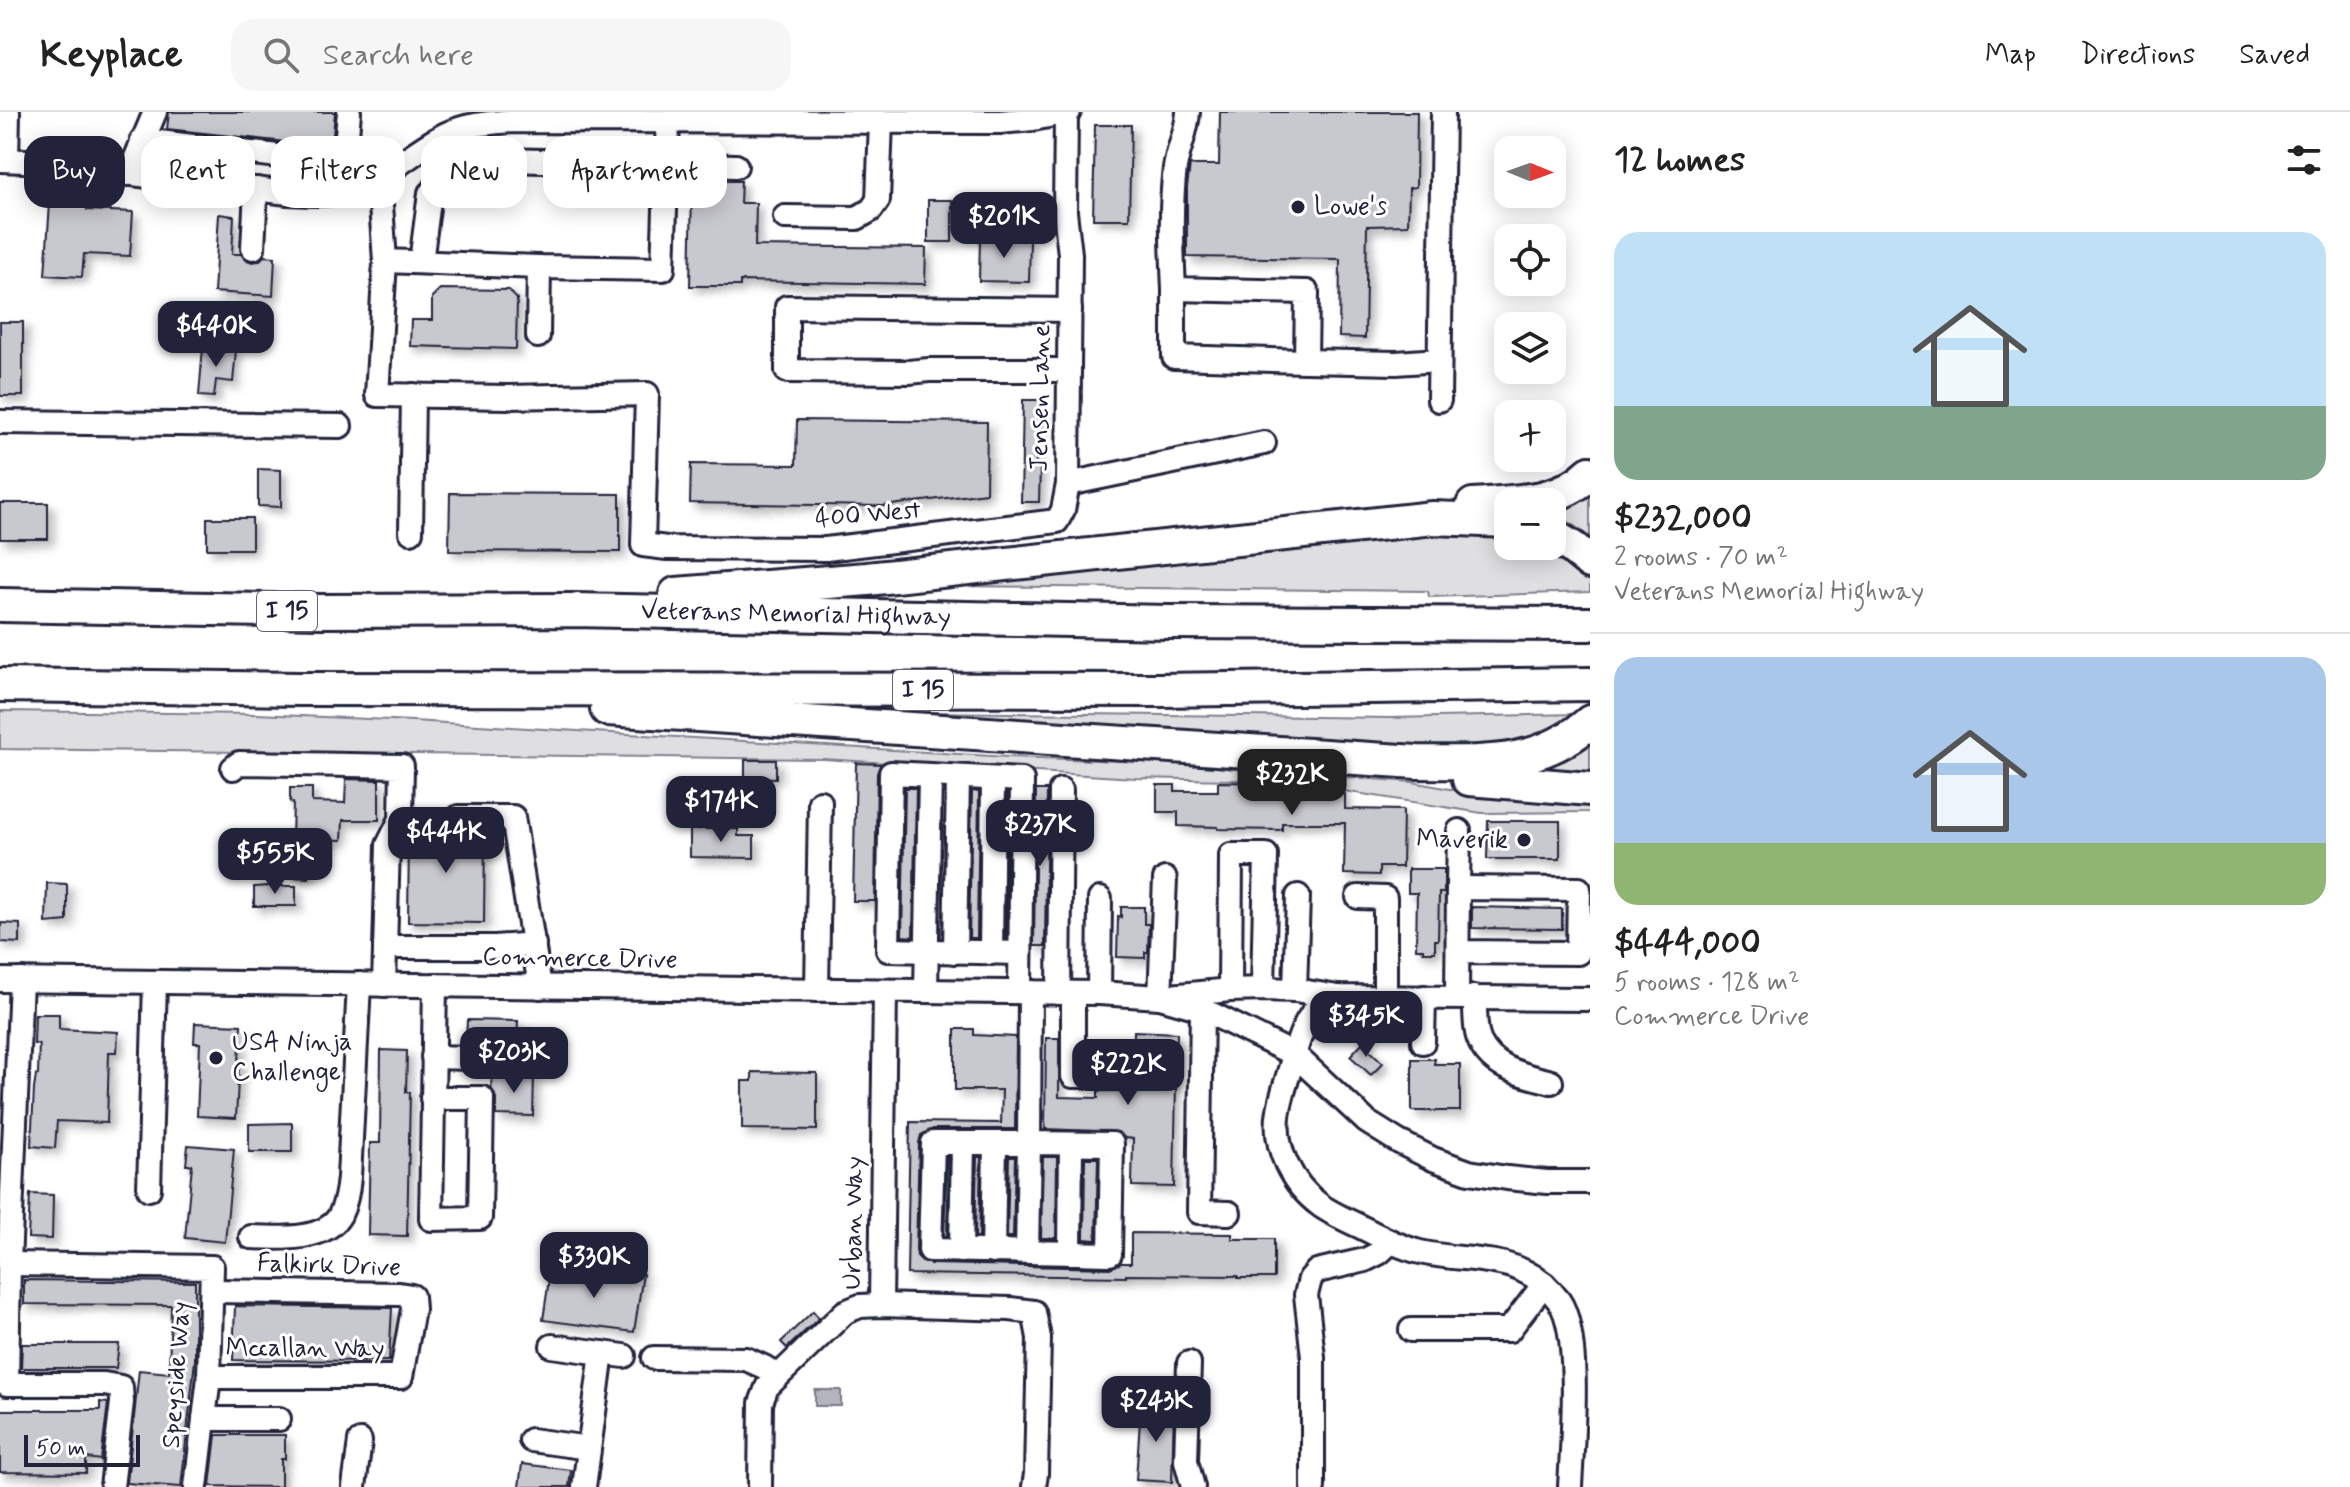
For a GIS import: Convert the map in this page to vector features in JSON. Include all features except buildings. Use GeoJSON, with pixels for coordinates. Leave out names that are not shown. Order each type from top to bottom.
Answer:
{"type":"FeatureCollection","features":[{"type":"Feature","properties":{"kind":"highway"},"geometry":{"type":"LineString","coordinates":[[1433,518],[1473,505],[1554,497],[1578,485],[1590,473]]}},
{"type":"Feature","properties":{"kind":"highway"},"geometry":{"type":"LineString","coordinates":[[574,610],[656,595],[867,579],[1433,518],[1494,520]]}},
{"type":"Feature","properties":{"kind":"highway"},"geometry":{"type":"LineString","coordinates":[[1566,544],[1590,562]]}},
{"type":"Feature","properties":{"kind":"highway","name":"Veterans Memorial Highway"},"geometry":{"type":"LineString","coordinates":[[0,605],[320,611],[574,610],[1169,622],[1590,624]]}},
{"type":"Feature","properties":{"kind":"highway","name":"I 15"},"geometry":{"type":"LineString","coordinates":[[0,685],[300,689],[1160,690],[1590,684]]}},
{"type":"Feature","properties":{"kind":"highway"},"geometry":{"type":"LineString","coordinates":[[300,689],[1417,762],[1496,762],[1521,758],[1561,743],[1590,722]]}},
{"type":"Feature","properties":{"kind":"highway"},"geometry":{"type":"LineString","coordinates":[[1417,762],[1464,778],[1590,789]]}},
{"type":"Feature","properties":{"kind":"street"},"geometry":{"type":"LineString","coordinates":[[8,112],[3,160],[271,190]]}},
{"type":"Feature","properties":{"kind":"street"},"geometry":{"type":"LineString","coordinates":[[144,136],[155,112]]}},
{"type":"Feature","properties":{"kind":"street"},"geometry":{"type":"LineString","coordinates":[[347,136],[349,112]]}},
{"type":"Feature","properties":{"kind":"street"},"geometry":{"type":"LineString","coordinates":[[1188,112],[1176,164],[1170,221],[1174,357],[1396,363],[1439,360]]}},
{"type":"Feature","properties":{"kind":"street"},"geometry":{"type":"LineString","coordinates":[[1439,400],[1443,112]]}},
{"type":"Feature","properties":{"kind":"street"},"geometry":{"type":"LineString","coordinates":[[405,159],[448,133],[480,123],[622,116],[668,121],[1000,122],[1068,113]]}},
{"type":"Feature","properties":{"kind":"street","name":"Jensen Lane"},"geometry":{"type":"LineString","coordinates":[[1068,113],[1065,212],[1070,254],[1068,484],[1264,443]]}},
{"type":"Feature","properties":{"kind":"street"},"geometry":{"type":"LineString","coordinates":[[668,121],[668,136]]}},
{"type":"Feature","properties":{"kind":"street"},"geometry":{"type":"LineString","coordinates":[[785,217],[857,218],[871,210],[878,200],[881,122]]}},
{"type":"Feature","properties":{"kind":"street"},"geometry":{"type":"LineString","coordinates":[[129,174],[141,143]]}},
{"type":"Feature","properties":{"kind":"street"},"geometry":{"type":"LineString","coordinates":[[421,262],[430,193],[457,170],[504,160],[543,161]]}},
{"type":"Feature","properties":{"kind":"street"},"geometry":{"type":"LineString","coordinates":[[727,166],[736,166]]}},
{"type":"Feature","properties":{"kind":"street"},"geometry":{"type":"LineString","coordinates":[[253,248],[256,189]]}},
{"type":"Feature","properties":{"kind":"street"},"geometry":{"type":"LineString","coordinates":[[381,208],[385,261],[377,395],[413,395],[411,532]]}},
{"type":"Feature","properties":{"kind":"street"},"geometry":{"type":"LineString","coordinates":[[385,261],[663,269],[665,208]]}},
{"type":"Feature","properties":{"kind":"street"},"geometry":{"type":"LineString","coordinates":[[538,336],[539,267]]}},
{"type":"Feature","properties":{"kind":"street"},"geometry":{"type":"LineString","coordinates":[[1174,289],[1307,292],[1306,361]]}},
{"type":"Feature","properties":{"kind":"street"},"geometry":{"type":"LineString","coordinates":[[1069,370],[787,371],[787,307],[1070,310]]}},
{"type":"Feature","properties":{"kind":"street","name":"400 West"},"geometry":{"type":"LineString","coordinates":[[413,395],[508,397],[647,394],[643,545],[667,548],[826,549],[1057,521],[1063,510],[1068,484]]}},
{"type":"Feature","properties":{"kind":"street"},"geometry":{"type":"LineString","coordinates":[[0,422],[340,426]]}},
{"type":"Feature","properties":{"kind":"street"},"geometry":{"type":"LineString","coordinates":[[233,768],[239,763],[402,766],[401,819],[388,845],[384,985]]}},
{"type":"Feature","properties":{"kind":"street"},"geometry":{"type":"LineString","coordinates":[[1020,953],[888,950],[891,773],[1022,780],[1020,953],[1025,992],[1029,1143],[1027,1252]]}},
{"type":"Feature","properties":{"kind":"street"},"geometry":{"type":"LineString","coordinates":[[926,991],[930,775]]}},
{"type":"Feature","properties":{"kind":"street"},"geometry":{"type":"LineString","coordinates":[[955,952],[958,777]]}},
{"type":"Feature","properties":{"kind":"street"},"geometry":{"type":"LineString","coordinates":[[991,953],[993,779]]}},
{"type":"Feature","properties":{"kind":"street"},"geometry":{"type":"LineString","coordinates":[[1061,790],[1066,993],[1073,1076],[1115,1076]]}},
{"type":"Feature","properties":{"kind":"street"},"geometry":{"type":"LineString","coordinates":[[817,990],[820,802]]}},
{"type":"Feature","properties":{"kind":"street"},"geometry":{"type":"LineString","coordinates":[[459,817],[513,817],[540,987]]}},
{"type":"Feature","properties":{"kind":"street"},"geometry":{"type":"LineString","coordinates":[[1459,831],[1458,952],[1466,997],[1479,1041],[1491,1058],[1510,1070],[1551,1082]]}},
{"type":"Feature","properties":{"kind":"street"},"geometry":{"type":"LineString","coordinates":[[1230,990],[1231,855],[1266,855],[1263,989]]}},
{"type":"Feature","properties":{"kind":"street"},"geometry":{"type":"LineString","coordinates":[[1160,997],[1165,879]]}},
{"type":"Feature","properties":{"kind":"street"},"geometry":{"type":"LineString","coordinates":[[1458,888],[1579,889],[1578,953],[1458,952]]}},
{"type":"Feature","properties":{"kind":"street"},"geometry":{"type":"LineString","coordinates":[[1295,990],[1298,896]]}},
{"type":"Feature","properties":{"kind":"street"},"geometry":{"type":"LineString","coordinates":[[1358,897],[1385,898],[1385,996]]}},
{"type":"Feature","properties":{"kind":"street"},"geometry":{"type":"LineString","coordinates":[[1099,993],[1100,899]]}},
{"type":"Feature","properties":{"kind":"street"},"geometry":{"type":"LineString","coordinates":[[385,947],[534,944]]}},
{"type":"Feature","properties":{"kind":"street"},"geometry":{"type":"LineString","coordinates":[[10,980],[9,1264],[4,1312],[7,1384],[104,1384],[121,1387],[112,1487]]}},
{"type":"Feature","properties":{"kind":"street","name":"Commerce Drive"},"geometry":{"type":"LineString","coordinates":[[10,980],[1099,993],[1160,997],[1263,989],[1338,997],[1590,999]]}},
{"type":"Feature","properties":{"kind":"street"},"geometry":{"type":"LineString","coordinates":[[149,1189],[155,982]]}},
{"type":"Feature","properties":{"kind":"street"},"geometry":{"type":"LineString","coordinates":[[251,1237],[299,1238],[333,1223],[340,1215],[349,1177],[359,984]]}},
{"type":"Feature","properties":{"kind":"street"},"geometry":{"type":"LineString","coordinates":[[432,1098],[482,1098],[480,1218],[431,1219],[432,1098],[435,985]]}},
{"type":"Feature","properties":{"kind":"street","name":"Urban Way"},"geometry":{"type":"LineString","coordinates":[[760,1487],[763,1395],[767,1387],[845,1312],[860,1306],[881,1305],[885,991]]}},
{"type":"Feature","properties":{"kind":"street","name":"Commerce Drive"},"geometry":{"type":"LineString","coordinates":[[1160,997],[1202,1009],[1295,1055],[1367,1122],[1433,1159],[1469,1172],[1507,1178],[1590,1182]]}},
{"type":"Feature","properties":{"kind":"street"},"geometry":{"type":"LineString","coordinates":[[1338,997],[1321,1004],[1311,1015],[1295,1055],[1279,1110],[1278,1125],[1282,1152],[1288,1166],[1296,1181],[1322,1206],[1391,1242],[1440,1256],[1504,1263],[1532,1274],[1544,1284],[1560,1303],[1571,1336],[1570,1487]]}},
{"type":"Feature","properties":{"kind":"street"},"geometry":{"type":"LineString","coordinates":[[1423,1042],[1424,997]]}},
{"type":"Feature","properties":{"kind":"street"},"geometry":{"type":"LineString","coordinates":[[1202,1009],[1199,1212],[1229,1213]]}},
{"type":"Feature","properties":{"kind":"street"},"geometry":{"type":"LineString","coordinates":[[433,1057],[510,1059]]}},
{"type":"Feature","properties":{"kind":"street"},"geometry":{"type":"LineString","coordinates":[[933,1143],[1029,1143],[1112,1144],[1110,1254],[930,1250],[933,1143]]}},
{"type":"Feature","properties":{"kind":"street"},"geometry":{"type":"LineString","coordinates":[[961,1251],[963,1143]]}},
{"type":"Feature","properties":{"kind":"street"},"geometry":{"type":"LineString","coordinates":[[993,1252],[995,1143]]}},
{"type":"Feature","properties":{"kind":"street"},"geometry":{"type":"LineString","coordinates":[[1070,1253],[1071,1144]]}},
{"type":"Feature","properties":{"kind":"street"},"geometry":{"type":"LineString","coordinates":[[1313,1487],[1313,1357],[1306,1295],[1310,1279],[1317,1271],[1365,1260],[1391,1242]]}},
{"type":"Feature","properties":{"kind":"street","name":"Speyside Way"},"geometry":{"type":"LineString","coordinates":[[9,1264],[212,1267],[209,1377],[196,1487]]}},
{"type":"Feature","properties":{"kind":"street"},"geometry":{"type":"LineString","coordinates":[[1411,1330],[1509,1330],[1544,1284]]}},
{"type":"Feature","properties":{"kind":"street","name":"Falkirk Drive"},"geometry":{"type":"LineString","coordinates":[[212,1291],[412,1296],[411,1323],[401,1377]]}},
{"type":"Feature","properties":{"kind":"street"},"geometry":{"type":"LineString","coordinates":[[881,1305],[1034,1312],[1039,1338],[1034,1487]]}},
{"type":"Feature","properties":{"kind":"street"},"geometry":{"type":"LineString","coordinates":[[552,1346],[613,1354],[589,1448],[584,1487]]}},
{"type":"Feature","properties":{"kind":"street"},"geometry":{"type":"LineString","coordinates":[[654,1358],[746,1359],[778,1376]]}},
{"type":"Feature","properties":{"kind":"street"},"geometry":{"type":"LineString","coordinates":[[1189,1363],[1186,1461],[1193,1487]]}},
{"type":"Feature","properties":{"kind":"street","name":"Mccallan Way"},"geometry":{"type":"LineString","coordinates":[[209,1377],[401,1377]]}},
{"type":"Feature","properties":{"kind":"street"},"geometry":{"type":"LineString","coordinates":[[204,1419],[279,1419]]}},
{"type":"Feature","properties":{"kind":"street"},"geometry":{"type":"LineString","coordinates":[[531,1440],[589,1448]]}},
{"type":"Feature","properties":{"kind":"street"},"geometry":{"type":"LineString","coordinates":[[354,1487],[360,1441]]}},
{"type":"Feature","properties":{"kind":"shaded area"},"geometry":{"type":"Polygon","coordinates":[[[1590,490],[1590,537],[1566,520],[1566,503],[1590,490]]]}},
{"type":"Feature","properties":{"kind":"shaded area"},"geometry":{"type":"Polygon","coordinates":[[[1435,532],[1494,533],[1494,560],[1566,559],[1590,577],[1590,592],[1429,597],[1428,591],[954,586],[955,583],[1176,558],[1274,551],[1435,532]]]}},
{"type":"Feature","properties":{"kind":"shaded area"},"geometry":{"type":"Polygon","coordinates":[[[0,711],[256,714],[1008,757],[1182,763],[1413,782],[1481,795],[1590,805],[1590,812],[1482,813],[1281,781],[1136,778],[823,759],[0,749],[0,711]]]}},
{"type":"Feature","properties":{"kind":"shaded area"},"geometry":{"type":"Polygon","coordinates":[[[850,711],[1389,718],[1580,714],[1548,735],[1490,749],[1192,731],[1025,728],[850,711]]]}},
{"type":"Feature","properties":{"kind":"shaded area"},"geometry":{"type":"Polygon","coordinates":[[[1590,739],[1590,776],[1538,769],[1590,739]]]}},
{"type":"Feature","properties":{"kind":"shaded area"},"geometry":{"type":"Polygon","coordinates":[[[815,1390],[841,1390],[841,1406],[815,1406],[815,1390]]]}},
{"type":"Feature","properties":{"kind":"place","name":"Lowe's"},"geometry":{"type":"Point","coordinates":[1298,207]}},
{"type":"Feature","properties":{"kind":"place","name":"Maverik"},"geometry":{"type":"Point","coordinates":[1524,840]}},
{"type":"Feature","properties":{"kind":"place","name":"USA Ninja Challenge"},"geometry":{"type":"Point","coordinates":[216,1058]}}]}
